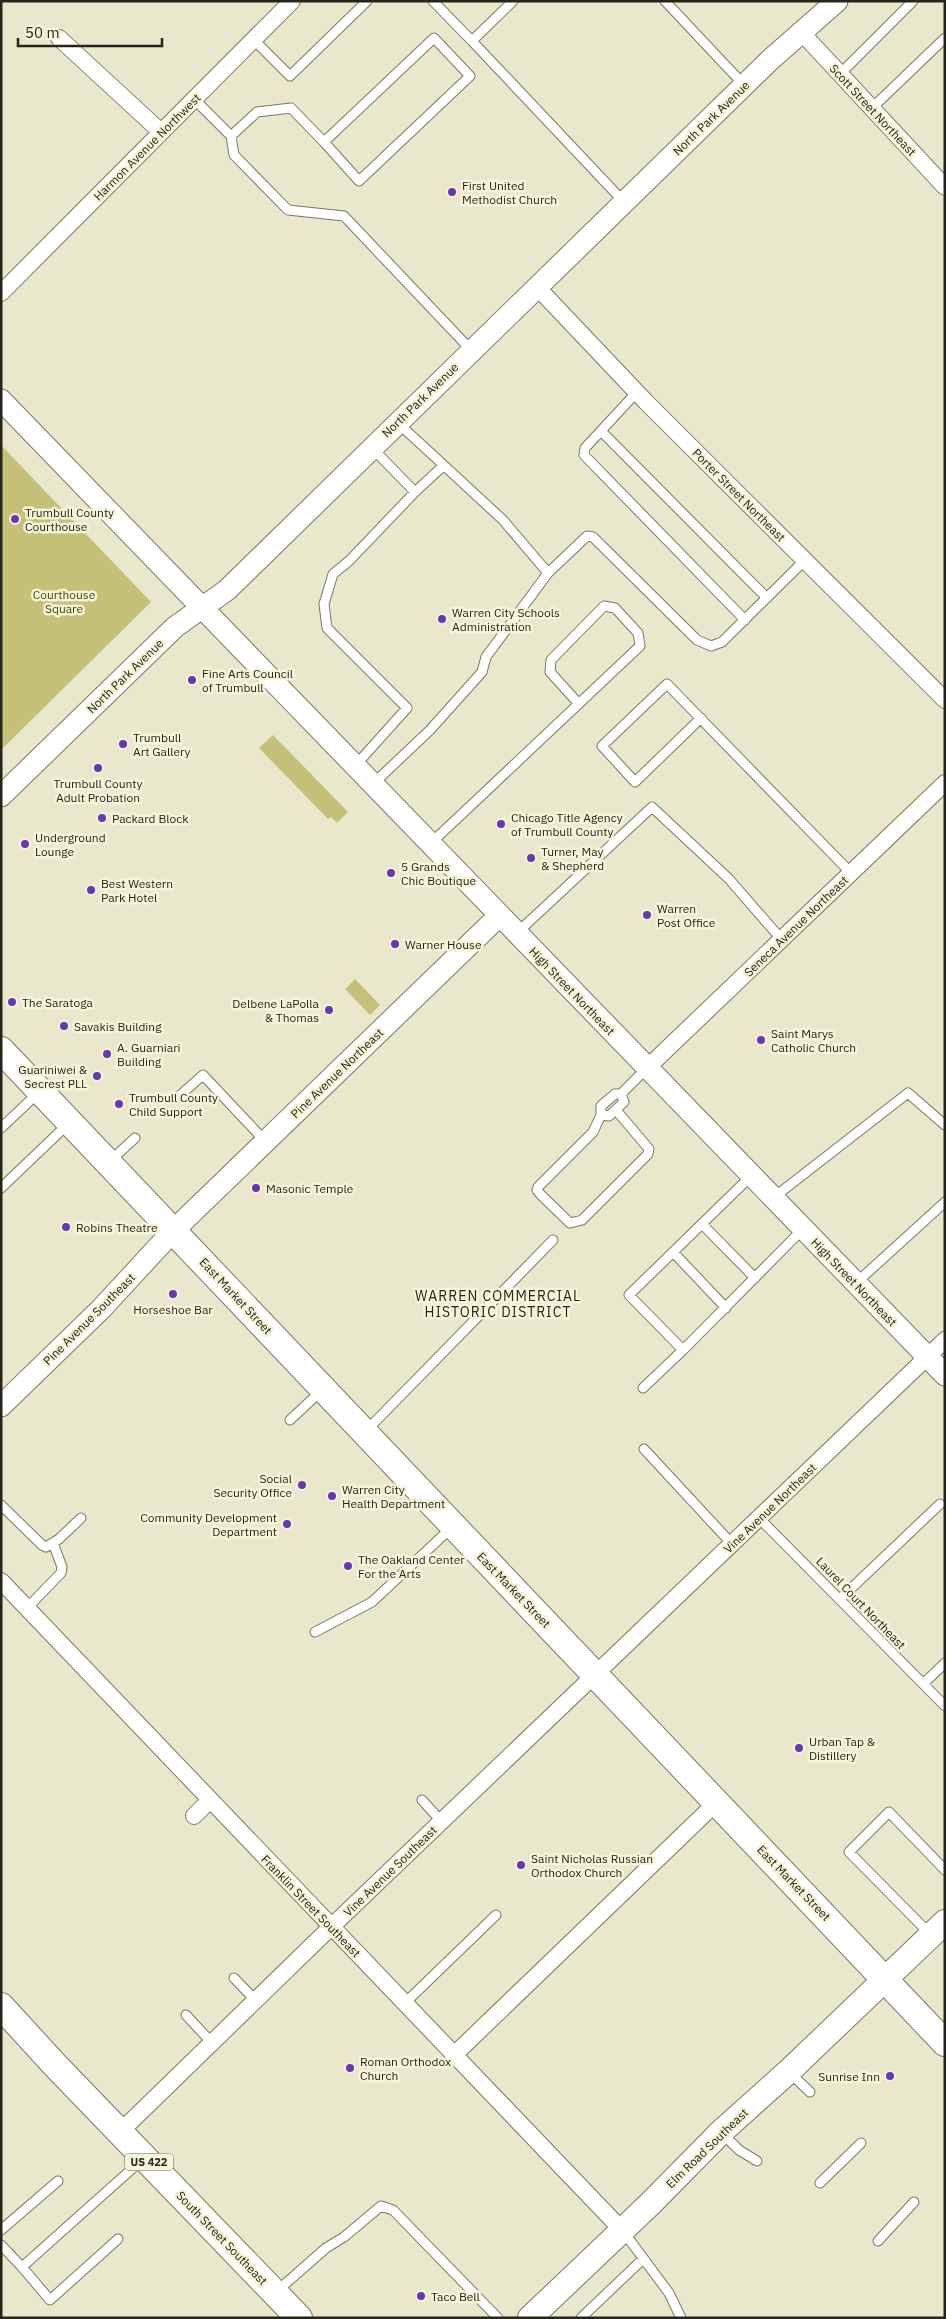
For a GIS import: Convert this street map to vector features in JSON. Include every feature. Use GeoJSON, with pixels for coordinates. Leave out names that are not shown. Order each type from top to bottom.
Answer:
{"type":"FeatureCollection","features":[{"type":"Feature","properties":{"kind":"main road","name":"East Market Street"},"geometry":{"type":"LineString","coordinates":[[1,1050],[945,2043]]}},
{"type":"Feature","properties":{"kind":"main road","name":"Elm Road Southeast"},"geometry":{"type":"LineString","coordinates":[[530,2318],[721,2132],[789,2071],[938,1928]]}},
{"type":"Feature","properties":{"kind":"main road","name":"South Street Southeast"},"geometry":{"type":"LineString","coordinates":[[1,2006],[54,2064],[299,2318]]}},
{"type":"Feature","properties":{"kind":"street","name":"Harmon Avenue Northwest"},"geometry":{"type":"LineString","coordinates":[[1,293],[292,1]]}},
{"type":"Feature","properties":{"kind":"street","name":"North Park Avenue"},"geometry":{"type":"LineString","coordinates":[[1,796],[175,627],[227,590],[744,85],[837,1]]}},
{"type":"Feature","properties":{"kind":"street","name":"Scott Street Northeast"},"geometry":{"type":"LineString","coordinates":[[802,33],[945,187]]}},
{"type":"Feature","properties":{"kind":"street"},"geometry":{"type":"LineString","coordinates":[[60,38],[162,132]]}},
{"type":"Feature","properties":{"kind":"street","name":"Porter Street Northeast"},"geometry":{"type":"LineString","coordinates":[[538,287],[637,392],[945,700]]}},
{"type":"Feature","properties":{"kind":"street","name":"High Street Northeast"},"geometry":{"type":"LineString","coordinates":[[1,400],[200,608],[945,1375]]}},
{"type":"Feature","properties":{"kind":"street","name":"Seneca Avenue Northeast"},"geometry":{"type":"LineString","coordinates":[[647,1068],[945,783]]}},
{"type":"Feature","properties":{"kind":"street","name":"Pine Avenue Northeast"},"geometry":{"type":"LineString","coordinates":[[174,1230],[499,916]]}},
{"type":"Feature","properties":{"kind":"street","name":"Pine Avenue Southeast"},"geometry":{"type":"LineString","coordinates":[[1,1406],[101,1309],[174,1230]]}},
{"type":"Feature","properties":{"kind":"street","name":"Vine Avenue Northeast"},"geometry":{"type":"LineString","coordinates":[[596,1675],[945,1340]]}},
{"type":"Feature","properties":{"kind":"street","name":"Franklin Street Southeast"},"geometry":{"type":"LineString","coordinates":[[1,1581],[622,2230]]}},
{"type":"Feature","properties":{"kind":"street","name":"Vine Avenue Southeast"},"geometry":{"type":"LineString","coordinates":[[120,2132],[331,1927],[596,1675]]}},
{"type":"Feature","properties":{"kind":"street"},"geometry":{"type":"LineString","coordinates":[[194,1816],[210,1800]]}},
{"type":"Feature","properties":{"kind":"street"},"geometry":{"type":"LineString","coordinates":[[455,2054],[716,1802]]}},
{"type":"Feature","properties":{"kind":"lane"},"geometry":{"type":"LineString","coordinates":[[254,40],[290,76],[367,1]]}},
{"type":"Feature","properties":{"kind":"lane"},"geometry":{"type":"LineString","coordinates":[[433,1],[624,202]]}},
{"type":"Feature","properties":{"kind":"lane"},"geometry":{"type":"LineString","coordinates":[[472,41],[513,1]]}},
{"type":"Feature","properties":{"kind":"lane"},"geometry":{"type":"LineString","coordinates":[[665,1],[744,85]]}},
{"type":"Feature","properties":{"kind":"lane"},"geometry":{"type":"LineString","coordinates":[[840,74],[913,1]]}},
{"type":"Feature","properties":{"kind":"lane"},"geometry":{"type":"LineString","coordinates":[[231,136],[257,112],[291,108],[359,181],[470,76],[434,38],[324,142]]}},
{"type":"Feature","properties":{"kind":"lane"},"geometry":{"type":"LineString","coordinates":[[872,108],[945,38]]}},
{"type":"Feature","properties":{"kind":"lane"},"geometry":{"type":"LineString","coordinates":[[194,99],[231,136],[234,155],[288,210],[344,216],[471,350]]}},
{"type":"Feature","properties":{"kind":"lane"},"geometry":{"type":"LineString","coordinates":[[637,392],[585,448],[584,455],[745,620]]}},
{"type":"Feature","properties":{"kind":"lane"},"geometry":{"type":"LineString","coordinates":[[398,422],[503,520],[548,573]]}},
{"type":"Feature","properties":{"kind":"lane"},"geometry":{"type":"LineString","coordinates":[[601,430],[767,598]]}},
{"type":"Feature","properties":{"kind":"lane"},"geometry":{"type":"LineString","coordinates":[[372,448],[415,492]]}},
{"type":"Feature","properties":{"kind":"lane"},"geometry":{"type":"LineString","coordinates":[[354,766],[407,708],[327,628],[324,604],[333,574],[349,561],[415,492],[443,466]]}},
{"type":"Feature","properties":{"kind":"lane"},"geometry":{"type":"LineString","coordinates":[[372,785],[430,730],[482,672],[486,656],[548,573],[587,536],[593,537],[698,640],[711,646],[722,642],[805,560]]}},
{"type":"Feature","properties":{"kind":"lane"},"geometry":{"type":"LineString","coordinates":[[430,845],[579,704],[640,646],[638,632],[615,608],[604,606],[551,660],[550,672],[579,704]]}},
{"type":"Feature","properties":{"kind":"lane"},"geometry":{"type":"LineString","coordinates":[[700,718],[635,782],[602,746],[667,684],[851,873]]}},
{"type":"Feature","properties":{"kind":"lane"},"geometry":{"type":"LineString","coordinates":[[516,934],[652,807],[729,879],[782,940]]}},
{"type":"Feature","properties":{"kind":"lane"},"geometry":{"type":"LineString","coordinates":[[616,1110],[644,1140],[649,1149],[648,1154],[582,1220],[575,1224],[570,1223],[541,1195],[537,1190],[538,1187],[594,1132],[601,1115],[601,1106],[615,1094],[621,1094],[647,1068]]}},
{"type":"Feature","properties":{"kind":"lane"},"geometry":{"type":"LineString","coordinates":[[177,1098],[203,1075],[266,1142]]}},
{"type":"Feature","properties":{"kind":"lane"},"geometry":{"type":"LineString","coordinates":[[1,1128],[40,1091]]}},
{"type":"Feature","properties":{"kind":"lane"},"geometry":{"type":"LineString","coordinates":[[773,1198],[908,1093],[945,1126]]}},
{"type":"Feature","properties":{"kind":"lane"},"geometry":{"type":"LineString","coordinates":[[601,1115],[609,1116],[624,1102],[621,1094]]}},
{"type":"Feature","properties":{"kind":"lane"},"geometry":{"type":"LineString","coordinates":[[1,1188],[70,1122]]}},
{"type":"Feature","properties":{"kind":"lane"},"geometry":{"type":"LineString","coordinates":[[109,1162],[135,1138]]}},
{"type":"Feature","properties":{"kind":"lane"},"geometry":{"type":"LineString","coordinates":[[683,1350],[629,1295],[752,1176]]}},
{"type":"Feature","properties":{"kind":"lane"},"geometry":{"type":"LineString","coordinates":[[856,1283],[945,1202]]}},
{"type":"Feature","properties":{"kind":"lane"},"geometry":{"type":"LineString","coordinates":[[702,1224],[755,1278]]}},
{"type":"Feature","properties":{"kind":"lane"},"geometry":{"type":"LineString","coordinates":[[643,1388],[726,1308],[803,1229]]}},
{"type":"Feature","properties":{"kind":"lane"},"geometry":{"type":"LineString","coordinates":[[365,1432],[553,1240]]}},
{"type":"Feature","properties":{"kind":"lane"},"geometry":{"type":"LineString","coordinates":[[673,1252],[726,1308]]}},
{"type":"Feature","properties":{"kind":"lane"},"geometry":{"type":"LineString","coordinates":[[290,1420],[324,1388]]}},
{"type":"Feature","properties":{"kind":"lane"},"geometry":{"type":"LineString","coordinates":[[644,1449],[732,1544]]}},
{"type":"Feature","properties":{"kind":"lane"},"geometry":{"type":"LineString","coordinates":[[840,1600],[940,1504]]}},
{"type":"Feature","properties":{"kind":"lane"},"geometry":{"type":"LineString","coordinates":[[1,1505],[33,1537],[46,1547],[81,1518]]}},
{"type":"Feature","properties":{"kind":"lane","name":"Laurel Court Northeast"},"geometry":{"type":"LineString","coordinates":[[759,1518],[945,1706]]}},
{"type":"Feature","properties":{"kind":"lane"},"geometry":{"type":"LineString","coordinates":[[315,1632],[372,1602],[453,1526]]}},
{"type":"Feature","properties":{"kind":"lane"},"geometry":{"type":"LineString","coordinates":[[27,1608],[61,1573],[62,1567],[53,1543]]}},
{"type":"Feature","properties":{"kind":"lane"},"geometry":{"type":"LineString","coordinates":[[923,1684],[945,1663]]}},
{"type":"Feature","properties":{"kind":"lane"},"geometry":{"type":"LineString","coordinates":[[422,1800],[442,1822]]}},
{"type":"Feature","properties":{"kind":"lane"},"geometry":{"type":"LineString","coordinates":[[938,1928],[849,1852],[889,1812],[945,1870]]}},
{"type":"Feature","properties":{"kind":"lane"},"geometry":{"type":"LineString","coordinates":[[405,2003],[496,1915]]}},
{"type":"Feature","properties":{"kind":"lane"},"geometry":{"type":"LineString","coordinates":[[234,1978],[256,2001]]}},
{"type":"Feature","properties":{"kind":"lane"},"geometry":{"type":"LineString","coordinates":[[186,2015],[212,2042]]}},
{"type":"Feature","properties":{"kind":"lane"},"geometry":{"type":"LineString","coordinates":[[789,2071],[810,2092]]}},
{"type":"Feature","properties":{"kind":"lane"},"geometry":{"type":"LineString","coordinates":[[721,2132],[739,2150],[757,2161]]}},
{"type":"Feature","properties":{"kind":"lane"},"geometry":{"type":"LineString","coordinates":[[820,2183],[861,2143]]}},
{"type":"Feature","properties":{"kind":"lane"},"geometry":{"type":"LineString","coordinates":[[22,2267],[145,2157]]}},
{"type":"Feature","properties":{"kind":"lane"},"geometry":{"type":"LineString","coordinates":[[1,2230],[58,2181]]}},
{"type":"Feature","properties":{"kind":"lane"},"geometry":{"type":"LineString","coordinates":[[878,2241],[914,2202]]}},
{"type":"Feature","properties":{"kind":"lane"},"geometry":{"type":"LineString","coordinates":[[275,2293],[326,2248],[344,2237],[382,2206],[393,2210],[498,2318]]}},
{"type":"Feature","properties":{"kind":"lane"},"geometry":{"type":"LineString","coordinates":[[622,2230],[669,2293],[682,2318]]}},
{"type":"Feature","properties":{"kind":"lane"},"geometry":{"type":"LineString","coordinates":[[1,2245],[50,2300],[118,2239]]}},
{"type":"Feature","properties":{"kind":"lane"},"geometry":{"type":"LineString","coordinates":[[581,2318],[643,2258]]}},
{"type":"Feature","properties":{"kind":"green space","name":"Courthouse Square"},"geometry":{"type":"Polygon","coordinates":[[[1,445],[151,602],[1,750],[1,445]]]}},
{"type":"Feature","properties":{"kind":"green space"},"geometry":{"type":"Polygon","coordinates":[[[273,735],[348,812],[337,823],[331,817],[328,819],[259,748],[273,735]]]}},
{"type":"Feature","properties":{"kind":"green space"},"geometry":{"type":"Polygon","coordinates":[[[355,979],[380,1005],[370,1015],[345,989],[355,979]]]}},
{"type":"Feature","properties":{"kind":"place","name":"First United Methodist Church"},"geometry":{"type":"Point","coordinates":[452,192]}},
{"type":"Feature","properties":{"kind":"place","name":"Trumbull County Courthouse"},"geometry":{"type":"Point","coordinates":[15,519]}},
{"type":"Feature","properties":{"kind":"place","name":"Warren City Schools Administration"},"geometry":{"type":"Point","coordinates":[442,619]}},
{"type":"Feature","properties":{"kind":"place","name":"Fine Arts Council of Trumbull"},"geometry":{"type":"Point","coordinates":[192,680]}},
{"type":"Feature","properties":{"kind":"place","name":"Trumbull Art Gallery"},"geometry":{"type":"Point","coordinates":[123,744]}},
{"type":"Feature","properties":{"kind":"place","name":"Trumbull County Adult Probation"},"geometry":{"type":"Point","coordinates":[98,768]}},
{"type":"Feature","properties":{"kind":"place","name":"Packard Block"},"geometry":{"type":"Point","coordinates":[102,818]}},
{"type":"Feature","properties":{"kind":"place","name":"Chicago Title Agency of Trumbull County"},"geometry":{"type":"Point","coordinates":[501,824]}},
{"type":"Feature","properties":{"kind":"place","name":"Underground Lounge"},"geometry":{"type":"Point","coordinates":[25,844]}},
{"type":"Feature","properties":{"kind":"place","name":"Turner, May & Shepherd"},"geometry":{"type":"Point","coordinates":[531,858]}},
{"type":"Feature","properties":{"kind":"place","name":"5 Grands Chic Boutique"},"geometry":{"type":"Point","coordinates":[391,873]}},
{"type":"Feature","properties":{"kind":"place","name":"Best Western Park Hotel"},"geometry":{"type":"Point","coordinates":[91,890]}},
{"type":"Feature","properties":{"kind":"place","name":"Warren Post Office"},"geometry":{"type":"Point","coordinates":[647,915]}},
{"type":"Feature","properties":{"kind":"place","name":"Warner House"},"geometry":{"type":"Point","coordinates":[395,944]}},
{"type":"Feature","properties":{"kind":"place","name":"The Saratoga"},"geometry":{"type":"Point","coordinates":[12,1002]}},
{"type":"Feature","properties":{"kind":"place","name":"Delbene LaPolla & Thomas"},"geometry":{"type":"Point","coordinates":[329,1010]}},
{"type":"Feature","properties":{"kind":"place","name":"Savakis Building"},"geometry":{"type":"Point","coordinates":[64,1026]}},
{"type":"Feature","properties":{"kind":"place","name":"Saint Marys Catholic Church"},"geometry":{"type":"Point","coordinates":[761,1040]}},
{"type":"Feature","properties":{"kind":"place","name":"A. Guarniari Building"},"geometry":{"type":"Point","coordinates":[107,1054]}},
{"type":"Feature","properties":{"kind":"place","name":"Guariniwei & Secrest PLL"},"geometry":{"type":"Point","coordinates":[97,1076]}},
{"type":"Feature","properties":{"kind":"place","name":"Trumbull County Child Support"},"geometry":{"type":"Point","coordinates":[119,1104]}},
{"type":"Feature","properties":{"kind":"place","name":"Masonic Temple"},"geometry":{"type":"Point","coordinates":[256,1188]}},
{"type":"Feature","properties":{"kind":"place","name":"Robins Theatre"},"geometry":{"type":"Point","coordinates":[66,1227]}},
{"type":"Feature","properties":{"kind":"place","name":"Horseshoe Bar"},"geometry":{"type":"Point","coordinates":[173,1294]}},
{"type":"Feature","properties":{"kind":"place","name":"Social Security Office"},"geometry":{"type":"Point","coordinates":[302,1485]}},
{"type":"Feature","properties":{"kind":"place","name":"Warren City Health Department"},"geometry":{"type":"Point","coordinates":[332,1496]}},
{"type":"Feature","properties":{"kind":"place","name":"Community Development Department"},"geometry":{"type":"Point","coordinates":[287,1524]}},
{"type":"Feature","properties":{"kind":"place","name":"The Oakland Center For the Arts"},"geometry":{"type":"Point","coordinates":[348,1566]}},
{"type":"Feature","properties":{"kind":"place","name":"Urban Tap & Distillery"},"geometry":{"type":"Point","coordinates":[799,1748]}},
{"type":"Feature","properties":{"kind":"place","name":"Saint Nicholas Russian Orthodox Church"},"geometry":{"type":"Point","coordinates":[521,1865]}},
{"type":"Feature","properties":{"kind":"place","name":"Roman Orthodox Church"},"geometry":{"type":"Point","coordinates":[350,2068]}},
{"type":"Feature","properties":{"kind":"place","name":"Sunrise Inn"},"geometry":{"type":"Point","coordinates":[890,2076]}},
{"type":"Feature","properties":{"kind":"place","name":"Taco Bell"},"geometry":{"type":"Point","coordinates":[421,2296]}},
{"type":"Feature","properties":{"kind":"district","name":"WARREN COMMERCIAL HISTORIC DISTRICT"},"geometry":{"type":"Point","coordinates":[498,1304]}}]}
